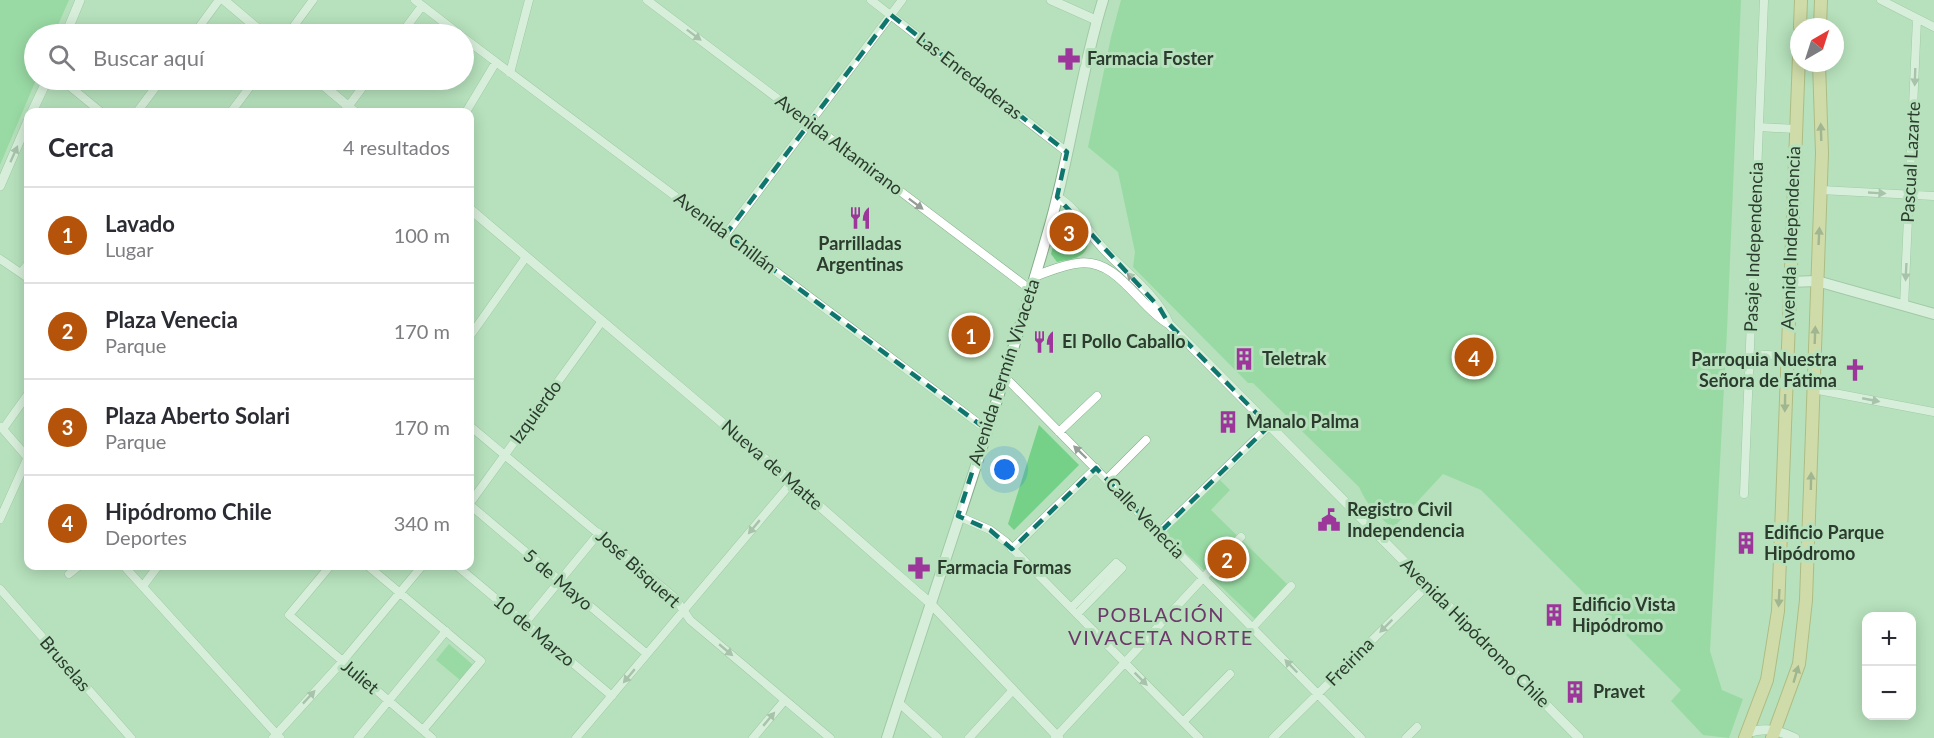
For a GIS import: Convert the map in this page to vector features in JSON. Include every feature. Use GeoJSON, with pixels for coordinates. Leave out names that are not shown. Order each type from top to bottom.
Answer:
{"type":"FeatureCollection","features":[{"type":"Feature","properties":{"kind":"main road","name":"Avenida Fermín Vivaceta"},"geometry":{"type":"LineString","coordinates":[[887,738],[1031,290],[1057,197],[1096,20],[1103,0]]}},
{"type":"Feature","properties":{"kind":"main road"},"geometry":{"type":"LineString","coordinates":[[1800,18],[1801,0]]}},
{"type":"Feature","properties":{"kind":"main road"},"geometry":{"type":"LineString","coordinates":[[1820,18],[1821,0]]}},
{"type":"Feature","properties":{"kind":"main road","name":"Avenida Independencia"},"geometry":{"type":"LineString","coordinates":[[1746,736],[1767,680],[1778,611],[1798,72]]}},
{"type":"Feature","properties":{"kind":"main road","name":"Avenida Independencia"},"geometry":{"type":"LineString","coordinates":[[1774,734],[1793,683],[1804,634],[1821,190],[1819,72]]}},
{"type":"Feature","properties":{"kind":"main road"},"geometry":{"type":"LineString","coordinates":[[1789,282],[1816,281],[1934,314]]}},
{"type":"Feature","properties":{"kind":"street"},"geometry":{"type":"LineString","coordinates":[[70,24],[80,0]]}},
{"type":"Feature","properties":{"kind":"street"},"geometry":{"type":"LineString","coordinates":[[201,24],[219,0]]}},
{"type":"Feature","properties":{"kind":"street"},"geometry":{"type":"LineString","coordinates":[[224,0],[252,24]]}},
{"type":"Feature","properties":{"kind":"street"},"geometry":{"type":"LineString","coordinates":[[295,24],[313,0]]}},
{"type":"Feature","properties":{"kind":"street"},"geometry":{"type":"LineString","coordinates":[[415,0],[446,24]]}},
{"type":"Feature","properties":{"kind":"street"},"geometry":{"type":"LineString","coordinates":[[510,73],[529,0]]}},
{"type":"Feature","properties":{"kind":"street","name":"Avenida Altamirano"},"geometry":{"type":"LineString","coordinates":[[647,0],[1031,290]]}},
{"type":"Feature","properties":{"kind":"street","name":"Las Enredaderas"},"geometry":{"type":"LineString","coordinates":[[871,0],[1067,152]]}},
{"type":"Feature","properties":{"kind":"street"},"geometry":{"type":"LineString","coordinates":[[726,234],[902,0]]}},
{"type":"Feature","properties":{"kind":"street"},"geometry":{"type":"LineString","coordinates":[[1051,0],[1096,20]]}},
{"type":"Feature","properties":{"kind":"street","name":"Pasaje Independencia"},"geometry":{"type":"LineString","coordinates":[[1744,494],[1764,0]]}},
{"type":"Feature","properties":{"kind":"street"},"geometry":{"type":"LineString","coordinates":[[1881,0],[1934,27]]}},
{"type":"Feature","properties":{"kind":"street"},"geometry":{"type":"LineString","coordinates":[[408,24],[422,6]]}},
{"type":"Feature","properties":{"kind":"street","name":"Pascual Lazarte"},"geometry":{"type":"LineString","coordinates":[[1904,306],[1917,19]]}},
{"type":"Feature","properties":{"kind":"street","name":"Avenida Chillán"},"geometry":{"type":"LineString","coordinates":[[474,46],[986,429]]}},
{"type":"Feature","properties":{"kind":"street"},"geometry":{"type":"LineString","coordinates":[[467,108],[496,62]]}},
{"type":"Feature","properties":{"kind":"street"},"geometry":{"type":"LineString","coordinates":[[34,108],[42,90]]}},
{"type":"Feature","properties":{"kind":"street"},"geometry":{"type":"LineString","coordinates":[[74,90],[96,108]]}},
{"type":"Feature","properties":{"kind":"street"},"geometry":{"type":"LineString","coordinates":[[140,108],[154,90]]}},
{"type":"Feature","properties":{"kind":"street"},"geometry":{"type":"LineString","coordinates":[[234,108],[248,90]]}},
{"type":"Feature","properties":{"kind":"street"},"geometry":{"type":"LineString","coordinates":[[327,90],[346,108]]}},
{"type":"Feature","properties":{"kind":"street"},"geometry":{"type":"LineString","coordinates":[[351,108],[362,90]]}},
{"type":"Feature","properties":{"kind":"street"},"geometry":{"type":"LineString","coordinates":[[1759,127],[1796,129]]}},
{"type":"Feature","properties":{"kind":"street"},"geometry":{"type":"LineString","coordinates":[[0,186],[24,130]]}},
{"type":"Feature","properties":{"kind":"street"},"geometry":{"type":"LineString","coordinates":[[1821,190],[1934,196]]}},
{"type":"Feature","properties":{"kind":"street","name":"Avenida Hipódromo Chile"},"geometry":{"type":"LineString","coordinates":[[1057,197],[1073,208],[1100,246],[1160,307],[1169,324]]}},
{"type":"Feature","properties":{"kind":"street","name":"Nueva de Matte"},"geometry":{"type":"LineString","coordinates":[[474,212],[792,482],[930,603],[1057,737]]}},
{"type":"Feature","properties":{"kind":"street"},"geometry":{"type":"LineString","coordinates":[[474,330],[526,257]]}},
{"type":"Feature","properties":{"kind":"street"},"geometry":{"type":"LineString","coordinates":[[0,259],[24,275]]}},
{"type":"Feature","properties":{"kind":"street","name":"Avenida Hipódromo Chile"},"geometry":{"type":"LineString","coordinates":[[1035,276],[1077,263],[1103,266],[1152,313],[1169,324],[1579,738]]}},
{"type":"Feature","properties":{"kind":"street","name":"Izquierdo"},"geometry":{"type":"LineString","coordinates":[[474,498],[602,321]]}},
{"type":"Feature","properties":{"kind":"street"},"geometry":{"type":"LineString","coordinates":[[1750,354],[1786,356]]}},
{"type":"Feature","properties":{"kind":"street","name":"Calle Venecia"},"geometry":{"type":"LineString","coordinates":[[1004,376],[1361,738]]}},
{"type":"Feature","properties":{"kind":"street"},"geometry":{"type":"LineString","coordinates":[[1813,389],[1934,412]]}},
{"type":"Feature","properties":{"kind":"street"},"geometry":{"type":"LineString","coordinates":[[1059,432],[1096,396]]}},
{"type":"Feature","properties":{"kind":"street"},"geometry":{"type":"LineString","coordinates":[[24,399],[2,428],[24,453]]}},
{"type":"Feature","properties":{"kind":"street"},"geometry":{"type":"LineString","coordinates":[[1159,533],[1269,426]]}},
{"type":"Feature","properties":{"kind":"street","name":"José Bisquert"},"geometry":{"type":"LineString","coordinates":[[474,429],[675,598],[690,620],[830,738]]}},
{"type":"Feature","properties":{"kind":"street"},"geometry":{"type":"LineString","coordinates":[[1107,479],[1146,440]]}},
{"type":"Feature","properties":{"kind":"street"},"geometry":{"type":"LineString","coordinates":[[0,519],[24,466]]}},
{"type":"Feature","properties":{"kind":"street"},"geometry":{"type":"LineString","coordinates":[[1012,549],[1096,468]]}},
{"type":"Feature","properties":{"kind":"street"},"geometry":{"type":"LineString","coordinates":[[576,738],[792,482]]}},
{"type":"Feature","properties":{"kind":"street","name":"5 de Mayo"},"geometry":{"type":"LineString","coordinates":[[474,507],[647,654]]}},
{"type":"Feature","properties":{"kind":"street"},"geometry":{"type":"LineString","coordinates":[[958,516],[990,530],[1012,549],[1199,738]]}},
{"type":"Feature","properties":{"kind":"street"},"geometry":{"type":"LineString","coordinates":[[525,622],[599,533]]}},
{"type":"Feature","properties":{"kind":"street"},"geometry":{"type":"LineString","coordinates":[[1057,737],[1241,537]]}},
{"type":"Feature","properties":{"kind":"street"},"geometry":{"type":"LineString","coordinates":[[69,574],[74,570]]}},
{"type":"Feature","properties":{"kind":"street"},"geometry":{"type":"LineString","coordinates":[[128,570],[277,736],[419,570]]}},
{"type":"Feature","properties":{"kind":"street"},"geometry":{"type":"LineString","coordinates":[[143,586],[155,570]]}},
{"type":"Feature","properties":{"kind":"street","name":"Juliet"},"geometry":{"type":"LineString","coordinates":[[327,570],[290,615],[432,738]]}},
{"type":"Feature","properties":{"kind":"street"},"geometry":{"type":"LineString","coordinates":[[373,570],[481,661],[423,730]]}},
{"type":"Feature","properties":{"kind":"street","name":"10 de Marzo"},"geometry":{"type":"LineString","coordinates":[[462,570],[612,696]]}},
{"type":"Feature","properties":{"kind":"street","name":"Freirina"},"geometry":{"type":"LineString","coordinates":[[1273,738],[1428,585]]}},
{"type":"Feature","properties":{"kind":"street"},"geometry":{"type":"LineString","coordinates":[[1074,611],[1099,586]]}},
{"type":"Feature","properties":{"kind":"street"},"geometry":{"type":"LineString","coordinates":[[1252,627],[1291,586]]}},
{"type":"Feature","properties":{"kind":"street","name":"Bruselas"},"geometry":{"type":"LineString","coordinates":[[0,590],[131,738]]}},
{"type":"Feature","properties":{"kind":"street"},"geometry":{"type":"LineString","coordinates":[[358,738],[446,632]]}},
{"type":"Feature","properties":{"kind":"street"},"geometry":{"type":"LineString","coordinates":[[1184,722],[1230,674]]}},
{"type":"Feature","properties":{"kind":"street"},"geometry":{"type":"LineString","coordinates":[[969,738],[1013,690]]}},
{"type":"Feature","properties":{"kind":"street"},"geometry":{"type":"LineString","coordinates":[[753,738],[785,700]]}},
{"type":"Feature","properties":{"kind":"street"},"geometry":{"type":"LineString","coordinates":[[898,702],[938,738]]}},
{"type":"Feature","properties":{"kind":"street"},"geometry":{"type":"LineString","coordinates":[[1406,738],[1418,727]]}},
{"type":"Feature","properties":{"kind":"street"},"geometry":{"type":"LineString","coordinates":[[1746,736],[1759,730],[1795,738]]}},
{"type":"Feature","properties":{"kind":"highlighted area"},"geometry":{"type":"Polygon","coordinates":[[[891,15],[1067,152],[1057,197],[1159,307],[1169,324],[1269,426],[1159,533],[1096,468],[1012,549],[990,530],[958,516],[986,429],[726,234],[891,15]]]}},
{"type":"Feature","properties":{"kind":"green space"},"geometry":{"type":"Polygon","coordinates":[[[0,0],[69,0],[58,24],[24,24],[24,90],[32,90],[0,165],[0,0]]]}},
{"type":"Feature","properties":{"kind":"green space"},"geometry":{"type":"Polygon","coordinates":[[[1121,0],[1741,0],[1710,651],[1722,690],[1743,699],[1729,738],[1703,735],[1671,701],[1681,690],[1481,490],[1443,474],[1393,528],[1387,524],[1369,505],[1359,487],[1253,383],[1248,383],[1133,267],[1135,252],[1118,172],[1088,147],[1121,0]]]}},
{"type":"Feature","properties":{"kind":"green space"},"geometry":{"type":"Polygon","coordinates":[[[1069,216],[1073,218],[1088,244],[1084,253],[1072,259],[1057,262],[1051,254],[1060,220],[1069,216]]]}},
{"type":"Feature","properties":{"kind":"green space"},"geometry":{"type":"Polygon","coordinates":[[[1039,425],[1079,465],[1014,530],[1008,524],[1039,425]]]}},
{"type":"Feature","properties":{"kind":"green space"},"geometry":{"type":"Polygon","coordinates":[[[1219,479],[1230,490],[1211,510],[1287,584],[1255,619],[1167,535],[1167,531],[1219,479]]]}},
{"type":"Feature","properties":{"kind":"green space"},"geometry":{"type":"Polygon","coordinates":[[[449,644],[473,665],[460,680],[436,660],[449,644]]]}},
{"type":"Feature","properties":{"kind":"place","name":"Farmacia Foster"},"geometry":{"type":"Point","coordinates":[1069,59]}},
{"type":"Feature","properties":{"kind":"place","name":"Parrilladas Argentinas"},"geometry":{"type":"Point","coordinates":[860,218]}},
{"type":"Feature","properties":{"kind":"place","name":"Plaza Aberto Solari"},"geometry":{"type":"Point","coordinates":[1069,232]}},
{"type":"Feature","properties":{"kind":"place","name":"Lavado"},"geometry":{"type":"Point","coordinates":[971,335]}},
{"type":"Feature","properties":{"kind":"place","name":"El Pollo Caballo"},"geometry":{"type":"Point","coordinates":[1044,342]}},
{"type":"Feature","properties":{"kind":"place","name":"Hipódromo Chile"},"geometry":{"type":"Point","coordinates":[1474,357]}},
{"type":"Feature","properties":{"kind":"place","name":"Teletrak"},"geometry":{"type":"Point","coordinates":[1244,359]}},
{"type":"Feature","properties":{"kind":"place","name":"Parroquia Nuestra Señora de Fátima"},"geometry":{"type":"Point","coordinates":[1855,370]}},
{"type":"Feature","properties":{"kind":"place","name":"Manalo Palma"},"geometry":{"type":"Point","coordinates":[1228,422]}},
{"type":"Feature","properties":{"kind":"place","name":"Registro Civil Independencia"},"geometry":{"type":"Point","coordinates":[1329,520]}},
{"type":"Feature","properties":{"kind":"place","name":"Edificio Parque Hipódromo"},"geometry":{"type":"Point","coordinates":[1746,543]}},
{"type":"Feature","properties":{"kind":"place","name":"Plaza Venecia"},"geometry":{"type":"Point","coordinates":[1227,559]}},
{"type":"Feature","properties":{"kind":"place","name":"Farmacia Formas"},"geometry":{"type":"Point","coordinates":[919,568]}},
{"type":"Feature","properties":{"kind":"place","name":"Edificio Vista Hipódromo"},"geometry":{"type":"Point","coordinates":[1554,615]}},
{"type":"Feature","properties":{"kind":"place","name":"Pravet"},"geometry":{"type":"Point","coordinates":[1575,692]}},
{"type":"Feature","properties":{"kind":"district","name":"POBLACIÓN VIVACETA NORTE"},"geometry":{"type":"Point","coordinates":[1161,626]}}]}
